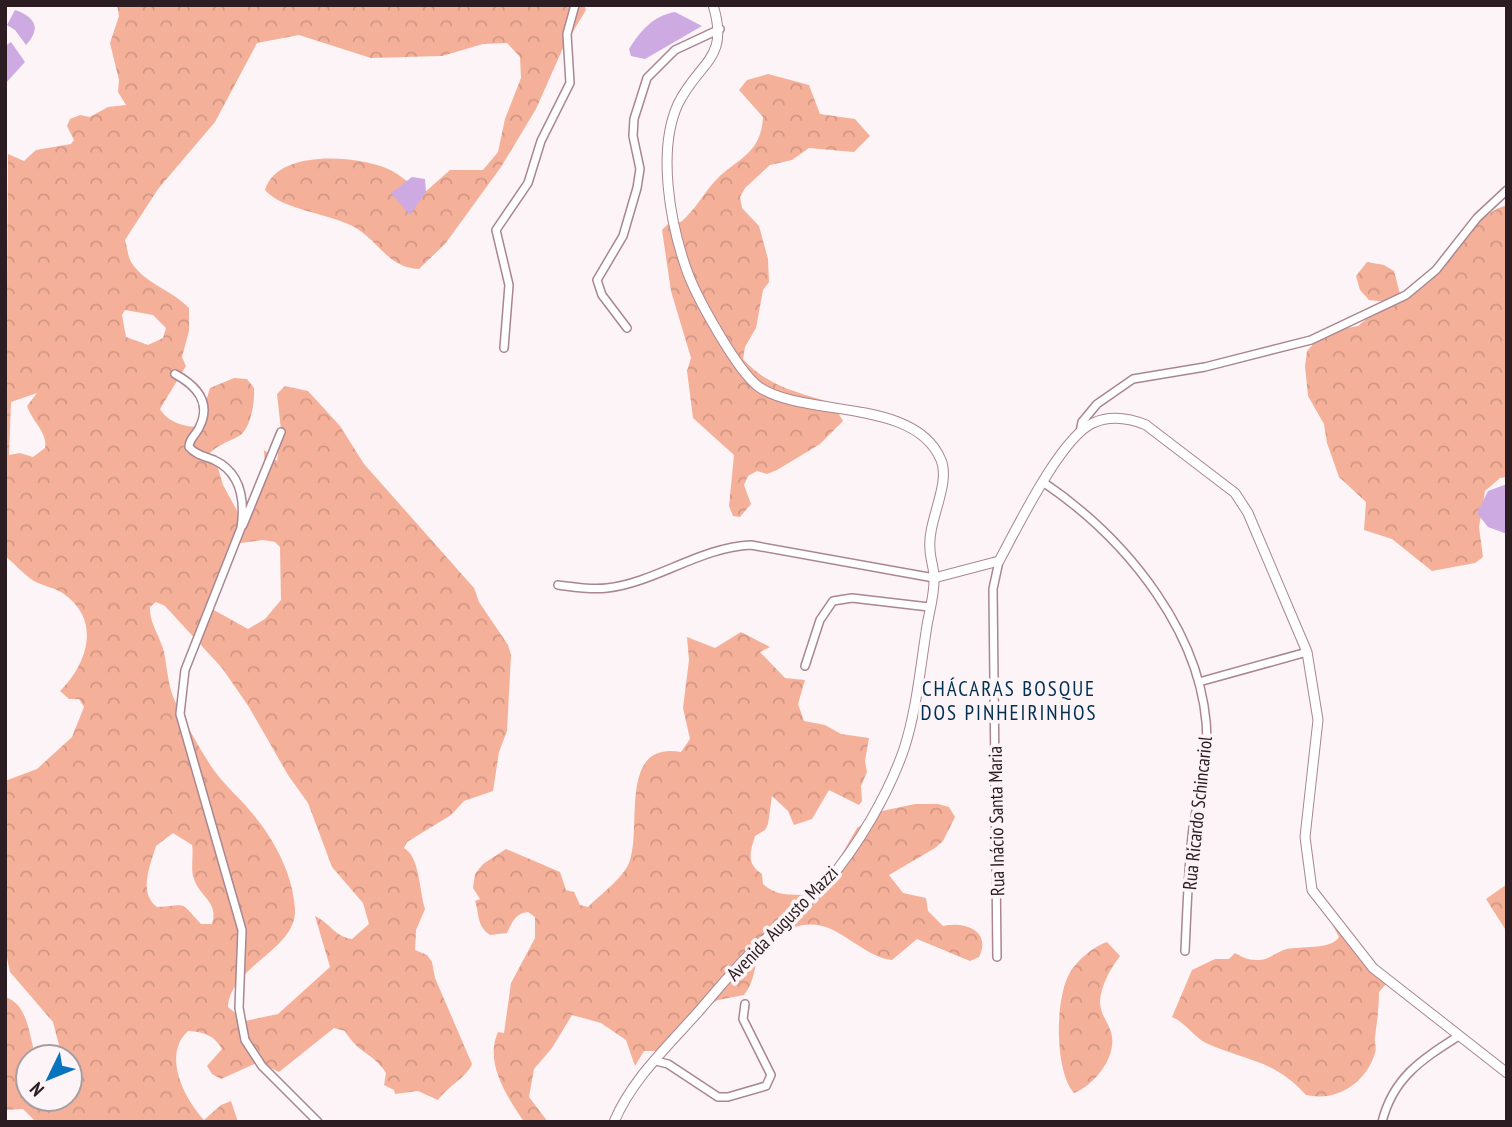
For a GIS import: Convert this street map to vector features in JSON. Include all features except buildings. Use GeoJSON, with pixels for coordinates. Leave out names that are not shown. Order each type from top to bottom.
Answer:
{"type":"FeatureCollection","features":[{"type":"Feature","properties":{"kind":"street"},"geometry":{"type":"LineString","coordinates":[[504,348],[509,285],[496,230],[528,183],[541,141],[570,83],[567,34],[575,5]]}},
{"type":"Feature","properties":{"kind":"street"},"geometry":{"type":"LineString","coordinates":[[627,328],[602,295],[597,280],[622,236],[637,188],[640,169],[633,136],[643,86],[663,58],[720,29],[713,5]]}},
{"type":"Feature","properties":{"kind":"street","name":"Avenida Augusto Mazzi"},"geometry":{"type":"LineString","coordinates":[[614,1122],[625,1100],[656,1060],[738,966],[827,881],[875,808],[904,748],[934,578],[929,537],[943,469],[935,450],[919,434],[898,423],[845,408],[784,397],[760,388],[750,379],[730,349],[686,270],[667,200],[673,119],[684,95],[712,56],[720,29]]}},
{"type":"Feature","properties":{"kind":"street"},"geometry":{"type":"LineString","coordinates":[[1080,432],[1082,422],[1097,404],[1133,379],[1205,367],[1311,340],[1406,295],[1436,270],[1477,218],[1507,190]]}},
{"type":"Feature","properties":{"kind":"street"},"geometry":{"type":"LineString","coordinates":[[175,374],[193,386],[204,403],[202,421],[189,447],[197,455],[216,461],[239,485],[244,508],[241,528]]}},
{"type":"Feature","properties":{"kind":"street"},"geometry":{"type":"LineString","coordinates":[[558,585],[597,589],[620,586],[706,555],[751,545],[934,578],[999,561],[1043,482],[1080,432],[1104,419],[1133,419],[1161,434],[1227,486],[1248,513],[1307,652],[1318,720],[1305,837],[1311,890],[1373,968],[1457,1037],[1507,1073]]}},
{"type":"Feature","properties":{"kind":"street"},"geometry":{"type":"LineString","coordinates":[[281,432],[185,670],[180,714],[242,930],[239,1008],[245,1040],[262,1066],[318,1122]]}},
{"type":"Feature","properties":{"kind":"street","name":"Rua Ricardo Schincariol"},"geometry":{"type":"LineString","coordinates":[[1043,482],[1089,519],[1132,561],[1178,631],[1199,682],[1208,745],[1194,826],[1185,951]]}},
{"type":"Feature","properties":{"kind":"street","name":"Rua Inácio Santa Maria"},"geometry":{"type":"LineString","coordinates":[[997,957],[993,589],[999,561]]}},
{"type":"Feature","properties":{"kind":"street"},"geometry":{"type":"LineString","coordinates":[[805,666],[820,620],[833,601],[852,598],[929,607]]}},
{"type":"Feature","properties":{"kind":"street"},"geometry":{"type":"LineString","coordinates":[[1199,682],[1307,652]]}},
{"type":"Feature","properties":{"kind":"street"},"geometry":{"type":"LineString","coordinates":[[656,1060],[668,1064],[718,1097],[766,1086],[771,1075],[743,1019],[745,1004]]}},
{"type":"Feature","properties":{"kind":"street"},"geometry":{"type":"LineString","coordinates":[[1382,1122],[1386,1108],[1403,1077],[1418,1062],[1457,1037]]}},
{"type":"Feature","properties":{"kind":"street"},"geometry":{"type":"LineString","coordinates":[[621,1122],[625,1100]]}},
{"type":"Feature","properties":{"kind":"green space"},"geometry":{"type":"Polygon","coordinates":[[[117,5],[584,5],[586,10],[563,48],[536,109],[501,167],[445,244],[419,269],[409,268],[392,259],[356,228],[283,203],[265,190],[272,177],[285,167],[319,159],[374,164],[393,171],[424,193],[450,170],[483,170],[498,152],[505,119],[521,78],[520,57],[507,43],[483,44],[442,56],[371,58],[299,35],[257,43],[215,122],[158,189],[125,240],[130,260],[137,270],[189,308],[189,331],[182,357],[186,366],[160,409],[163,414],[178,423],[200,427],[208,417],[203,411],[210,388],[234,378],[247,379],[254,388],[254,400],[247,427],[239,436],[217,447],[206,457],[218,468],[223,485],[241,518],[243,520],[265,468],[264,450],[277,461],[281,430],[277,394],[285,386],[308,391],[340,426],[364,464],[474,588],[479,602],[508,645],[511,655],[507,731],[499,752],[493,791],[464,801],[451,815],[407,842],[404,848],[416,866],[425,909],[416,930],[415,950],[427,955],[432,962],[435,978],[472,1064],[438,1100],[418,1091],[395,1094],[394,1090],[384,1085],[386,1073],[381,1066],[355,1045],[345,1031],[334,1028],[279,1072],[259,1062],[221,1079],[212,1074],[207,1066],[222,1049],[219,1044],[208,1035],[188,1031],[180,1041],[176,1064],[189,1100],[204,1120],[221,1105],[231,1101],[238,1122],[36,1122],[27,1113],[84,1113],[84,1043],[58,1043],[53,1022],[10,972],[5,949],[5,781],[37,769],[72,737],[84,707],[79,699],[69,699],[60,691],[83,656],[87,629],[76,605],[64,594],[34,581],[5,556],[8,154],[24,161],[36,150],[71,144],[74,140],[67,126],[70,119],[80,115],[90,117],[108,107],[126,105],[118,92],[119,80],[110,43],[119,16],[117,5]],[[125,310],[122,315],[126,337],[148,345],[163,338],[166,328],[153,315],[125,310]],[[37,393],[11,402],[9,455],[20,453],[33,457],[45,448],[42,432],[27,406],[37,393]],[[263,540],[233,544],[212,609],[248,629],[265,619],[281,600],[280,547],[275,542],[263,540]],[[156,602],[150,607],[153,624],[164,652],[172,694],[187,725],[217,775],[268,834],[291,883],[295,909],[293,923],[286,936],[240,980],[228,1007],[245,1021],[278,1014],[330,967],[315,916],[341,936],[352,939],[369,924],[363,903],[332,867],[308,803],[222,668],[165,606],[156,602]],[[173,833],[156,846],[147,879],[151,901],[157,907],[183,906],[201,924],[212,924],[213,910],[193,875],[192,845],[173,833]]]}},
{"type":"Feature","properties":{"kind":"green space"},"geometry":{"type":"Polygon","coordinates":[[[768,74],[809,85],[820,114],[855,119],[870,136],[854,152],[809,148],[792,160],[770,165],[745,188],[740,197],[742,208],[759,226],[768,259],[769,282],[763,290],[756,328],[745,347],[743,359],[773,382],[832,403],[843,421],[820,444],[777,470],[767,474],[757,471],[748,476],[744,485],[751,504],[740,517],[733,516],[729,506],[734,455],[693,418],[687,371],[691,358],[671,291],[662,230],[670,222],[681,222],[716,180],[753,148],[758,140],[763,117],[739,90],[747,80],[768,74]]]}},
{"type":"Feature","properties":{"kind":"green space"},"geometry":{"type":"Polygon","coordinates":[[[1507,205],[1507,477],[1500,478],[1485,491],[1479,527],[1483,557],[1475,563],[1432,571],[1392,539],[1364,530],[1366,502],[1339,477],[1327,443],[1324,424],[1308,396],[1305,366],[1307,351],[1324,332],[1358,326],[1387,302],[1369,300],[1360,290],[1356,276],[1367,262],[1384,265],[1394,271],[1401,298],[1406,300],[1440,271],[1478,224],[1496,209],[1507,205]]]}},
{"type":"Feature","properties":{"kind":"green space"},"geometry":{"type":"Polygon","coordinates":[[[741,632],[770,647],[760,652],[785,678],[805,680],[798,704],[804,721],[825,725],[841,734],[869,738],[865,761],[867,772],[861,786],[862,801],[859,805],[829,790],[812,819],[794,825],[788,811],[772,796],[768,824],[765,830],[755,836],[751,852],[751,862],[762,874],[763,884],[780,893],[811,896],[831,873],[857,828],[882,811],[915,804],[949,807],[955,817],[943,841],[889,875],[903,893],[926,898],[928,911],[943,926],[960,925],[979,934],[982,948],[979,957],[970,961],[917,939],[892,960],[866,950],[820,925],[792,928],[773,937],[764,945],[744,995],[718,1000],[699,1011],[678,1026],[671,1041],[659,1051],[644,1051],[635,1066],[626,1040],[601,1023],[572,1015],[552,1048],[534,1069],[529,1097],[548,1122],[524,1122],[499,1079],[494,1044],[498,1032],[504,1033],[511,983],[535,938],[535,917],[528,912],[520,914],[514,919],[507,933],[490,935],[479,920],[475,901],[480,899],[473,888],[475,874],[483,864],[506,849],[560,872],[566,890],[574,892],[580,905],[588,907],[616,881],[629,863],[633,848],[636,790],[640,773],[648,760],[661,752],[681,752],[690,739],[683,708],[689,660],[687,637],[715,648],[741,632]]]}},
{"type":"Feature","properties":{"kind":"green space"},"geometry":{"type":"Polygon","coordinates":[[[1507,884],[1507,932],[1486,899],[1507,884]]]}},
{"type":"Feature","properties":{"kind":"green space"},"geometry":{"type":"Polygon","coordinates":[[[1330,920],[1386,984],[1379,992],[1375,1053],[1365,1073],[1349,1088],[1329,1096],[1306,1095],[1271,1067],[1206,1043],[1172,1017],[1192,970],[1215,959],[1229,959],[1235,953],[1247,959],[1261,960],[1287,949],[1329,944],[1339,937],[1330,920]]]}},
{"type":"Feature","properties":{"kind":"green space"},"geometry":{"type":"Polygon","coordinates":[[[1107,942],[1120,956],[1107,977],[1100,1001],[1102,1013],[1111,1032],[1111,1050],[1097,1076],[1074,1093],[1067,1082],[1060,1050],[1062,994],[1076,964],[1093,949],[1107,942]]]}},
{"type":"Feature","properties":{"kind":"green space"},"geometry":{"type":"Polygon","coordinates":[[[5,997],[19,1007],[27,1022],[32,1043],[14,1043],[14,1110],[5,1110],[5,997]]]}},
{"type":"Feature","properties":{"kind":"shaded area"},"geometry":{"type":"Polygon","coordinates":[[[15,10],[27,16],[34,24],[34,33],[26,45],[15,30],[7,25],[15,10]]]}},
{"type":"Feature","properties":{"kind":"shaded area"},"geometry":{"type":"Polygon","coordinates":[[[675,12],[702,26],[645,59],[631,56],[629,49],[643,30],[654,20],[675,12]]]}},
{"type":"Feature","properties":{"kind":"shaded area"},"geometry":{"type":"Polygon","coordinates":[[[11,42],[25,62],[5,84],[5,46],[11,42]]]}},
{"type":"Feature","properties":{"kind":"shaded area"},"geometry":{"type":"Polygon","coordinates":[[[412,177],[425,179],[426,192],[410,215],[391,193],[412,177]]]}},
{"type":"Feature","properties":{"kind":"shaded area"},"geometry":{"type":"Polygon","coordinates":[[[1507,484],[1507,534],[1488,527],[1477,513],[1488,491],[1507,484]]]}},
{"type":"Feature","properties":{"kind":"district","name":"CHÁCARAS BOSQUE DOS PINHEIRINHOS"},"geometry":{"type":"Point","coordinates":[1009,700]}}]}
